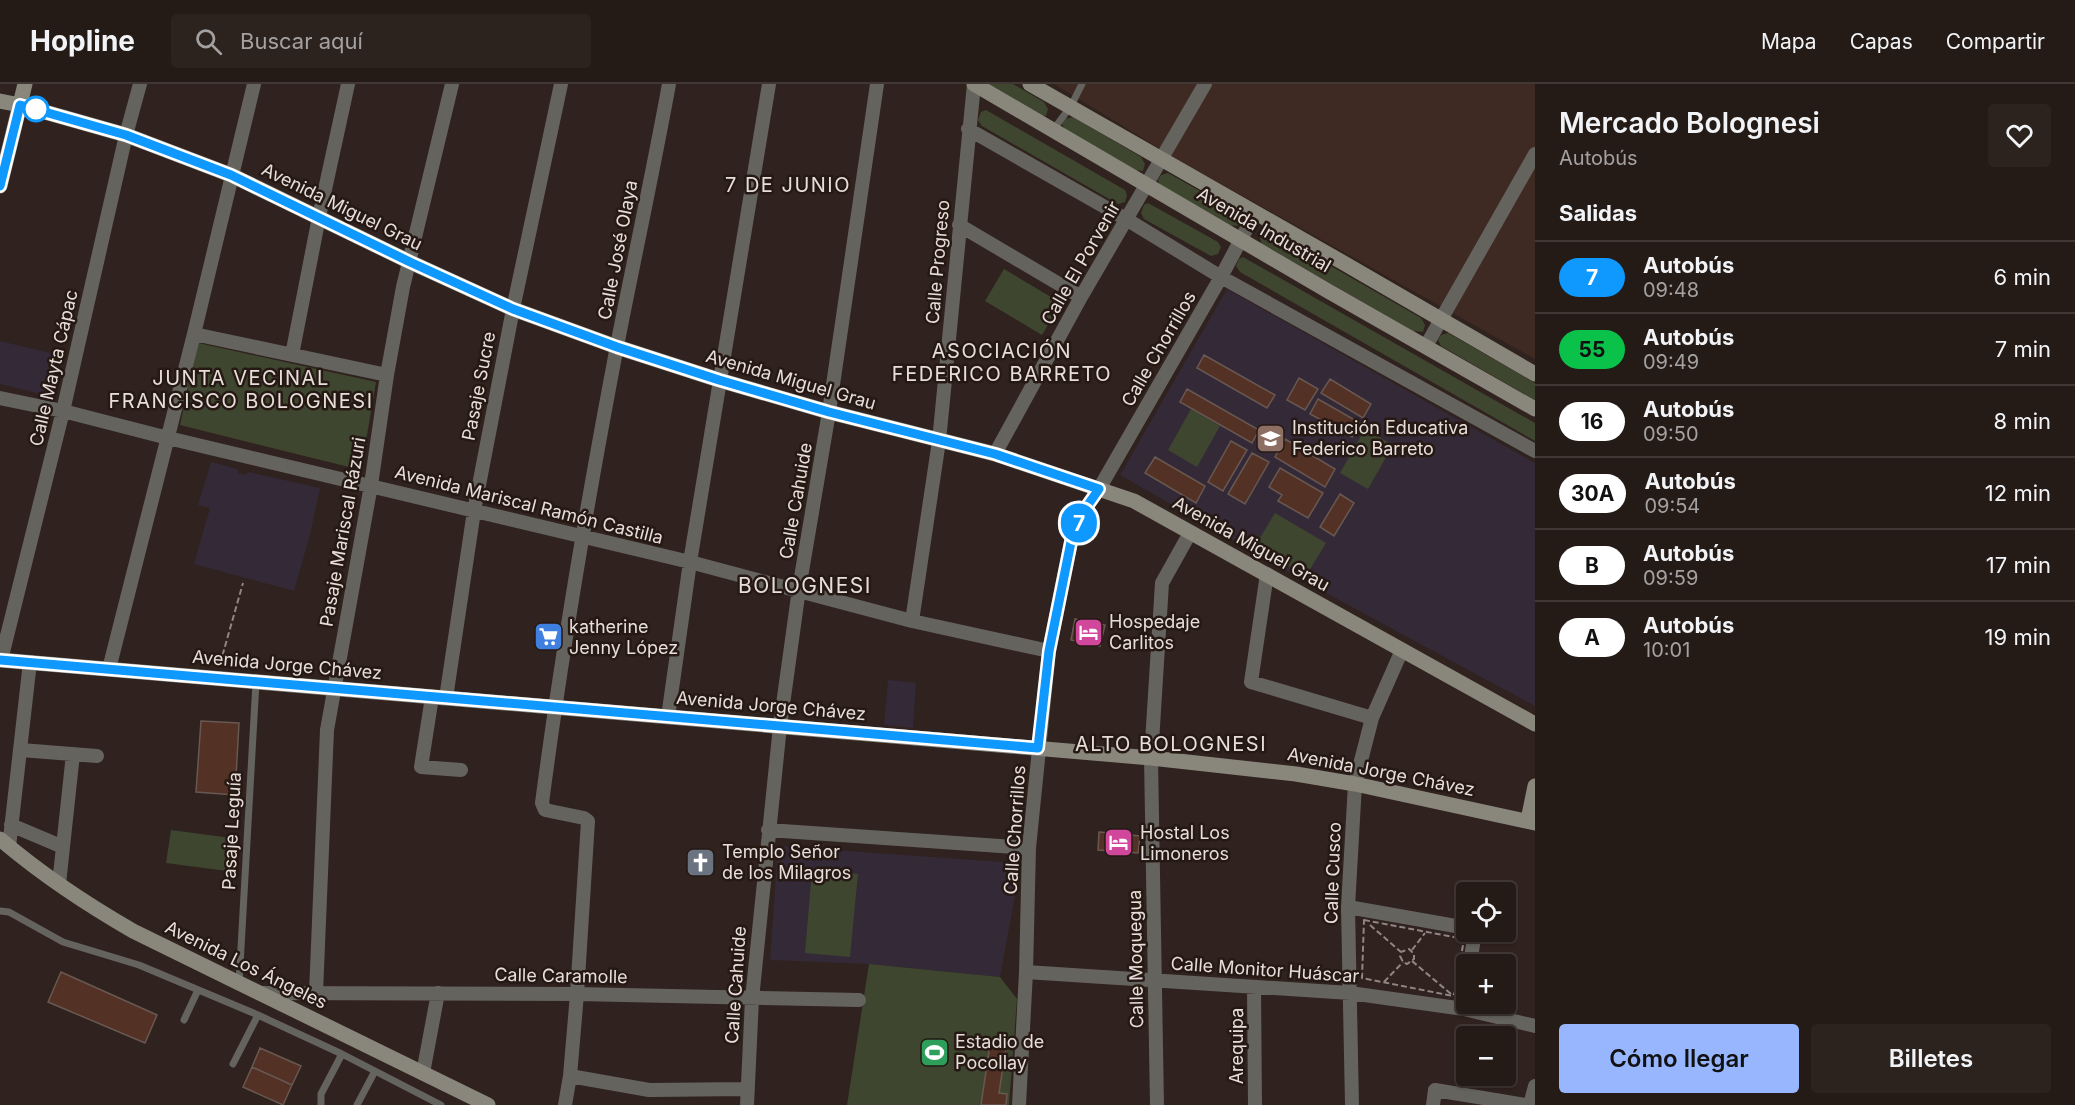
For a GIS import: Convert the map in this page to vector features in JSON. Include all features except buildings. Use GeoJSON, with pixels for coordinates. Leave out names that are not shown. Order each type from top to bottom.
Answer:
{"type":"FeatureCollection","features":[{"type":"Feature","properties":{"kind":"street"},"geometry":{"type":"LineString","coordinates":[[1,176],[25,84]]}},
{"type":"Feature","properties":{"kind":"street","name":"Calle Mayta Cápac"},"geometry":{"type":"LineString","coordinates":[[1,660],[63,411],[126,135],[141,84]]}},
{"type":"Feature","properties":{"kind":"street"},"geometry":{"type":"LineString","coordinates":[[110,669],[254,84]]}},
{"type":"Feature","properties":{"kind":"street"},"geometry":{"type":"LineString","coordinates":[[292,355],[348,84]]}},
{"type":"Feature","properties":{"kind":"street","name":"Pasaje Mariscal Rázuri"},"geometry":{"type":"LineString","coordinates":[[316,993],[327,730],[333,688],[371,485],[387,375],[410,262],[452,84]]}},
{"type":"Feature","properties":{"kind":"street","name":"Pasaje Sucre"},"geometry":{"type":"LineString","coordinates":[[461,770],[421,767],[439,697],[513,309],[561,84]]}},
{"type":"Feature","properties":{"kind":"street","name":"Calle José Olaya"},"geometry":{"type":"LineString","coordinates":[[578,994],[588,821],[585,818],[551,813],[545,810],[542,803],[582,537],[669,84]]}},
{"type":"Feature","properties":{"kind":"street"},"geometry":{"type":"LineString","coordinates":[[668,717],[719,380],[769,84]]}},
{"type":"Feature","properties":{"kind":"street","name":"Calle Cahuide"},"geometry":{"type":"LineString","coordinates":[[747,1105],[752,999],[780,726],[877,84]]}},
{"type":"Feature","properties":{"kind":"street","name":"Calle Progreso"},"geometry":{"type":"LineString","coordinates":[[912,621],[939,441],[974,84]]}},
{"type":"Feature","properties":{"kind":"street","name":"Avenida Industrial"},"geometry":{"type":"LineString","coordinates":[[974,84],[1535,408]]}},
{"type":"Feature","properties":{"kind":"street","name":"Avenida Industrial"},"geometry":{"type":"LineString","coordinates":[[1030,84],[1535,374]]}},
{"type":"Feature","properties":{"kind":"street","name":"Calle El Porvenir"},"geometry":{"type":"LineString","coordinates":[[995,454],[1081,297],[1205,84]]}},
{"type":"Feature","properties":{"kind":"street","name":"Avenida Miguel Grau"},"geometry":{"type":"LineString","coordinates":[[0,101],[126,135],[231,175],[513,309],[617,347],[829,412],[995,454],[1134,501],[1535,724]]}},
{"type":"Feature","properties":{"kind":"street"},"geometry":{"type":"LineString","coordinates":[[968,129],[1126,219],[1221,277],[1535,451]]}},
{"type":"Feature","properties":{"kind":"street"},"geometry":{"type":"LineString","coordinates":[[1426,346],[1535,154]]}},
{"type":"Feature","properties":{"kind":"street","name":"Calle Chorrillos"},"geometry":{"type":"LineString","coordinates":[[1019,1105],[1026,972],[1029,848],[1038,748],[1049,651],[1071,542],[1085,509],[1099,489],[1221,277],[1255,213]]}},
{"type":"Feature","properties":{"kind":"street"},"geometry":{"type":"LineString","coordinates":[[959,225],[1081,297]]}},
{"type":"Feature","properties":{"kind":"street"},"geometry":{"type":"LineString","coordinates":[[194,334],[387,375]]}},
{"type":"Feature","properties":{"kind":"street","name":"Avenida Mariscal Ramón Castilla"},"geometry":{"type":"LineString","coordinates":[[0,398],[63,411],[690,562],[799,589],[912,621],[1049,651]]}},
{"type":"Feature","properties":{"kind":"street","name":"Calle Moquegua"},"geometry":{"type":"LineString","coordinates":[[1157,1105],[1151,758],[1162,583],[1190,533]]}},
{"type":"Feature","properties":{"kind":"street"},"geometry":{"type":"LineString","coordinates":[[1267,574],[1251,682],[1372,718]]}},
{"type":"Feature","properties":{"kind":"street","name":"Calle Cusco"},"geometry":{"type":"LineString","coordinates":[[1352,1105],[1348,907],[1355,784],[1372,718],[1402,650]]}},
{"type":"Feature","properties":{"kind":"street","name":"Avenida Jorge Chávez"},"geometry":{"type":"LineString","coordinates":[[1,660],[1151,758],[1296,774],[1531,821]]}},
{"type":"Feature","properties":{"kind":"street"},"geometry":{"type":"LineString","coordinates":[[4,843],[11,825],[30,662]]}},
{"type":"Feature","properties":{"kind":"street"},"geometry":{"type":"LineString","coordinates":[[21,750],[97,756]]}},
{"type":"Feature","properties":{"kind":"street"},"geometry":{"type":"LineString","coordinates":[[59,884],[73,754]]}},
{"type":"Feature","properties":{"kind":"street"},"geometry":{"type":"LineString","coordinates":[[1531,821],[1534,790]]}},
{"type":"Feature","properties":{"kind":"street"},"geometry":{"type":"LineString","coordinates":[[11,825],[63,847]]}},
{"type":"Feature","properties":{"kind":"street"},"geometry":{"type":"LineString","coordinates":[[768,830],[1029,848]]}},
{"type":"Feature","properties":{"kind":"street","name":"Avenida Los Ángeles"},"geometry":{"type":"LineString","coordinates":[[4,843],[96,910],[132,931],[488,1105]]}},
{"type":"Feature","properties":{"kind":"street"},"geometry":{"type":"LineString","coordinates":[[1348,907],[1456,926]]}},
{"type":"Feature","properties":{"kind":"street","name":"Calle Monitor Huáscar"},"geometry":{"type":"LineString","coordinates":[[1026,972],[1350,993],[1456,1008]]}},
{"type":"Feature","properties":{"kind":"street","name":"Arequipa"},"geometry":{"type":"LineString","coordinates":[[1254,987],[1255,1105]]}},
{"type":"Feature","properties":{"kind":"street","name":"Calle Caramolle"},"geometry":{"type":"LineString","coordinates":[[262,993],[578,994],[859,1000]]}},
{"type":"Feature","properties":{"kind":"street"},"geometry":{"type":"LineString","coordinates":[[423,1073],[438,993]]}},
{"type":"Feature","properties":{"kind":"street"},"geometry":{"type":"LineString","coordinates":[[566,1105],[578,994]]}},
{"type":"Feature","properties":{"kind":"street","name":"Calle Monitor Huáscar"},"geometry":{"type":"LineString","coordinates":[[1485,1014],[1535,1026]]}},
{"type":"Feature","properties":{"kind":"street"},"geometry":{"type":"LineString","coordinates":[[570,1076],[649,1090],[748,1089]]}},
{"type":"Feature","properties":{"kind":"street"},"geometry":{"type":"LineString","coordinates":[[1433,1105],[1435,1090],[1528,1105],[1535,1086]]}},
{"type":"Feature","properties":{"kind":"lane"},"geometry":{"type":"LineString","coordinates":[[1053,130],[1071,106],[1082,84]]}},
{"type":"Feature","properties":{"kind":"lane","name":"Pasaje Leguía"},"geometry":{"type":"LineString","coordinates":[[239,983],[256,682]]}},
{"type":"Feature","properties":{"kind":"lane"},"geometry":{"type":"LineString","coordinates":[[0,911],[9,912],[63,942],[139,965],[258,1015],[342,1054],[441,1105]]}},
{"type":"Feature","properties":{"kind":"lane"},"geometry":{"type":"LineString","coordinates":[[184,1020],[198,990]]}},
{"type":"Feature","properties":{"kind":"lane"},"geometry":{"type":"LineString","coordinates":[[233,1064],[258,1015]]}},
{"type":"Feature","properties":{"kind":"lane"},"geometry":{"type":"LineString","coordinates":[[321,1105],[321,1095],[342,1054]]}},
{"type":"Feature","properties":{"kind":"lane"},"geometry":{"type":"LineString","coordinates":[[357,1105],[375,1071]]}},
{"type":"Feature","properties":{"kind":"path"},"geometry":{"type":"LineString","coordinates":[[216,678],[243,583]]}},
{"type":"Feature","properties":{"kind":"path"},"geometry":{"type":"LineString","coordinates":[[1364,920],[1464,939],[1453,996]]}},
{"type":"Feature","properties":{"kind":"path"},"geometry":{"type":"LineString","coordinates":[[1364,920],[1401,952]]}},
{"type":"Feature","properties":{"kind":"path"},"geometry":{"type":"LineString","coordinates":[[1364,920],[1362,978],[1453,996]]}},
{"type":"Feature","properties":{"kind":"path"},"geometry":{"type":"LineString","coordinates":[[1412,950],[1426,932]]}},
{"type":"Feature","properties":{"kind":"path"},"geometry":{"type":"LineString","coordinates":[[1401,952],[1406,949],[1412,950]]}},
{"type":"Feature","properties":{"kind":"path"},"geometry":{"type":"LineString","coordinates":[[1412,950],[1413,961]]}},
{"type":"Feature","properties":{"kind":"path"},"geometry":{"type":"LineString","coordinates":[[1401,952],[1403,962],[1407,964],[1413,961]]}},
{"type":"Feature","properties":{"kind":"path"},"geometry":{"type":"LineString","coordinates":[[1413,961],[1453,996]]}},
{"type":"Feature","properties":{"kind":"path"},"geometry":{"type":"LineString","coordinates":[[1384,982],[1403,962]]}},
{"type":"Feature","properties":{"kind":"shaded area"},"geometry":{"type":"Polygon","coordinates":[[[1054,84],[1535,84],[1535,359],[1175,158],[1054,84]]]}},
{"type":"Feature","properties":{"kind":"shaded area"},"geometry":{"type":"Polygon","coordinates":[[[1227,289],[1535,463],[1535,706],[1315,587],[1120,475],[1227,289]]]}},
{"type":"Feature","properties":{"kind":"shaded area"},"geometry":{"type":"Polygon","coordinates":[[[0,341],[55,354],[45,395],[0,384],[0,341]]]}},
{"type":"Feature","properties":{"kind":"shaded area"},"geometry":{"type":"Polygon","coordinates":[[[211,462],[237,469],[238,473],[245,475],[249,472],[320,488],[310,535],[294,591],[194,564],[210,508],[198,505],[211,462]]]}},
{"type":"Feature","properties":{"kind":"shaded area"},"geometry":{"type":"Polygon","coordinates":[[[888,680],[916,683],[913,728],[884,725],[888,680]]]}},
{"type":"Feature","properties":{"kind":"shaded area"},"geometry":{"type":"Polygon","coordinates":[[[778,846],[1003,862],[1018,880],[1000,977],[869,964],[770,960],[778,846]]]}},
{"type":"Feature","properties":{"kind":"green space"},"geometry":{"type":"Polygon","coordinates":[[[982,84],[1013,84],[1044,102],[1048,109],[1046,116],[1037,115],[982,84]]]}},
{"type":"Feature","properties":{"kind":"green space"},"geometry":{"type":"Polygon","coordinates":[[[986,110],[1125,190],[1127,195],[1125,202],[1118,204],[982,126],[978,120],[981,112],[986,110]]]}},
{"type":"Feature","properties":{"kind":"green space"},"geometry":{"type":"Polygon","coordinates":[[[1073,117],[1141,157],[1145,164],[1143,171],[1133,170],[1065,130],[1062,124],[1065,119],[1073,117]]]}},
{"type":"Feature","properties":{"kind":"green space"},"geometry":{"type":"Polygon","coordinates":[[[1168,173],[1237,212],[1241,219],[1239,226],[1229,225],[1160,186],[1158,180],[1161,175],[1168,173]]]}},
{"type":"Feature","properties":{"kind":"green space"},"geometry":{"type":"Polygon","coordinates":[[[1148,203],[1218,242],[1221,247],[1218,254],[1211,256],[1144,219],[1141,213],[1144,205],[1148,203]]]}},
{"type":"Feature","properties":{"kind":"green space"},"geometry":{"type":"Polygon","coordinates":[[[1270,231],[1421,318],[1425,325],[1423,332],[1413,331],[1262,244],[1260,238],[1263,233],[1270,231]]]}},
{"type":"Feature","properties":{"kind":"green space"},"geometry":{"type":"Polygon","coordinates":[[[1243,257],[1535,423],[1535,441],[1240,272],[1236,266],[1239,259],[1243,257]]]}},
{"type":"Feature","properties":{"kind":"green space"},"geometry":{"type":"Polygon","coordinates":[[[1004,269],[1061,303],[1042,335],[985,301],[1004,269]]]}},
{"type":"Feature","properties":{"kind":"green space"},"geometry":{"type":"Polygon","coordinates":[[[1448,333],[1535,383],[1535,400],[1441,346],[1438,340],[1441,335],[1448,333]]]}},
{"type":"Feature","properties":{"kind":"green space"},"geometry":{"type":"Polygon","coordinates":[[[198,343],[376,382],[361,470],[180,425],[198,343]]]}},
{"type":"Feature","properties":{"kind":"green space"},"geometry":{"type":"Polygon","coordinates":[[[1191,409],[1220,426],[1197,467],[1168,450],[1191,409]]]}},
{"type":"Feature","properties":{"kind":"green space"},"geometry":{"type":"Polygon","coordinates":[[[1365,429],[1393,445],[1368,489],[1340,473],[1365,429]]]}},
{"type":"Feature","properties":{"kind":"green space"},"geometry":{"type":"Polygon","coordinates":[[[1275,513],[1326,543],[1306,576],[1255,546],[1275,513]]]}},
{"type":"Feature","properties":{"kind":"green space"},"geometry":{"type":"Polygon","coordinates":[[[171,830],[231,838],[227,871],[166,863],[171,830]]]}},
{"type":"Feature","properties":{"kind":"green space"},"geometry":{"type":"Polygon","coordinates":[[[812,870],[858,874],[850,957],[805,953],[812,870]]]}},
{"type":"Feature","properties":{"kind":"green space","name":"Estadio de Pocollay"},"geometry":{"type":"Polygon","coordinates":[[[869,964],[1000,977],[1017,999],[1009,1105],[847,1105],[869,964]]]}},
{"type":"Feature","properties":{"kind":"bus line","name":"7"},"geometry":{"type":"LineString","coordinates":[[0,186],[20,105],[126,135],[231,175],[513,309],[617,347],[829,412],[995,454],[1099,489],[1085,509],[1071,542],[1049,651],[1038,748],[0,660]]}},
{"type":"Feature","properties":{"kind":"place","name":"Institución Educativa Federico Barreto"},"geometry":{"type":"Point","coordinates":[1271,438]}},
{"type":"Feature","properties":{"kind":"place","name":"Hospedaje Carlitos"},"geometry":{"type":"Point","coordinates":[1088,632]}},
{"type":"Feature","properties":{"kind":"place","name":"katherine Jenny López"},"geometry":{"type":"Point","coordinates":[548,637]}},
{"type":"Feature","properties":{"kind":"place","name":"Hostal Los Limoneros"},"geometry":{"type":"Point","coordinates":[1119,843]}},
{"type":"Feature","properties":{"kind":"place","name":"Templo Señor de los Milagros"},"geometry":{"type":"Point","coordinates":[701,862]}},
{"type":"Feature","properties":{"kind":"place","name":"Estadio de Pocollay"},"geometry":{"type":"Point","coordinates":[934,1052]}},
{"type":"Feature","properties":{"kind":"district","name":"7 DE JUNIO"},"geometry":{"type":"Point","coordinates":[788,185]}},
{"type":"Feature","properties":{"kind":"district","name":"ASOCIACIÓN FEDERICO BARRETO"},"geometry":{"type":"Point","coordinates":[1002,362]}},
{"type":"Feature","properties":{"kind":"district","name":"JUNTA VECINAL FRANCISCO BOLOGNESI"},"geometry":{"type":"Point","coordinates":[241,390]}},
{"type":"Feature","properties":{"kind":"district","name":"BOLOGNESI"},"geometry":{"type":"Point","coordinates":[805,586]}},
{"type":"Feature","properties":{"kind":"district","name":"ALTO BOLOGNESI"},"geometry":{"type":"Point","coordinates":[1171,744]}}]}
